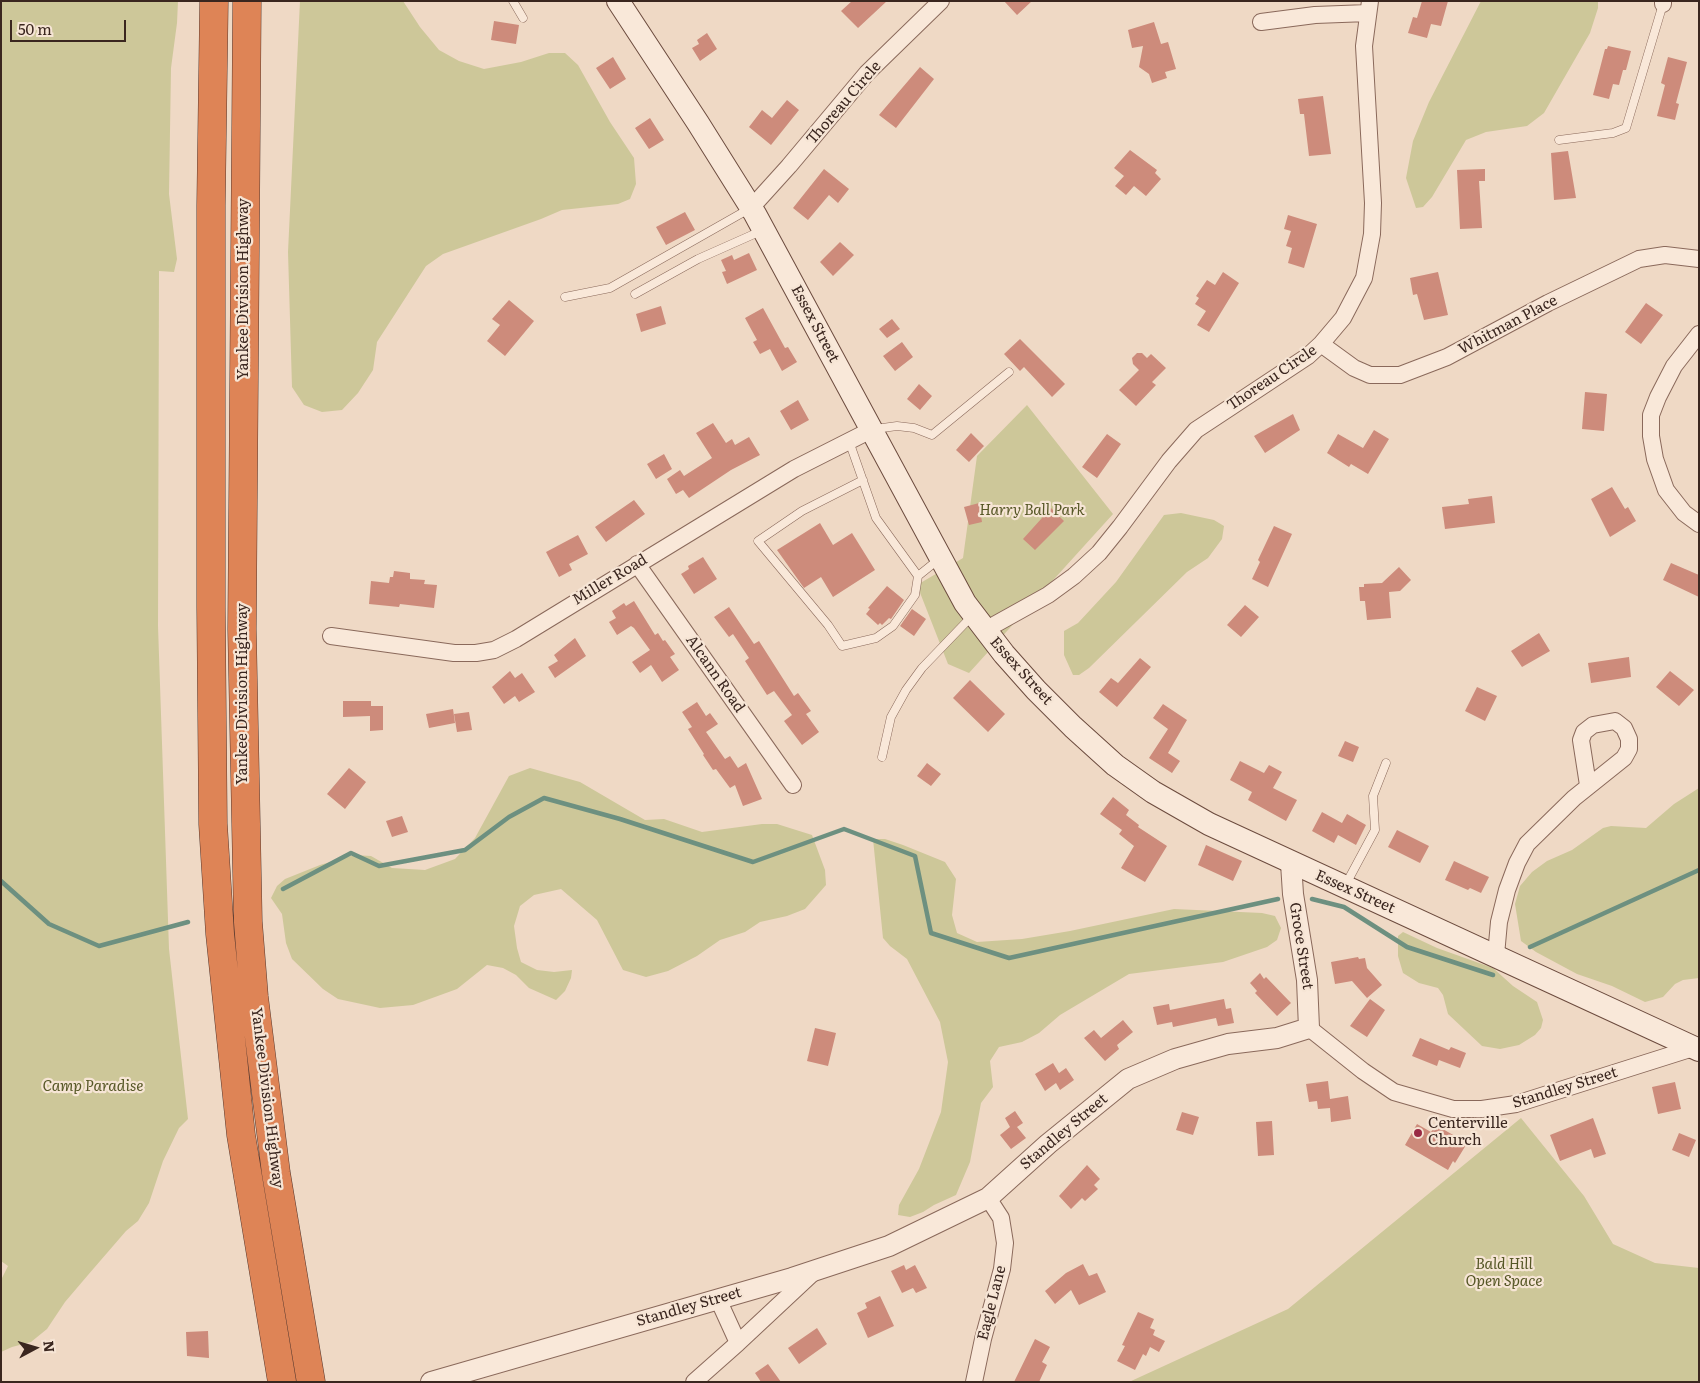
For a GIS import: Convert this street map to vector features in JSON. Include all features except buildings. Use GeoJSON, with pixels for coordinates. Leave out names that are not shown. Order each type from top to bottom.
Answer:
{"type":"FeatureCollection","features":[{"type":"Feature","properties":{"kind":"highway","name":"Yankee Division Highway"},"geometry":{"type":"LineString","coordinates":[[214,1],[211,569],[214,824],[220,934],[241,1135],[282,1382]]}},
{"type":"Feature","properties":{"kind":"highway","name":"Yankee Division Highway"},"geometry":{"type":"LineString","coordinates":[[247,1],[242,629],[248,922],[254,997],[276,1173],[311,1382]]}},
{"type":"Feature","properties":{"kind":"main road","name":"Essex Street"},"geometry":{"type":"LineString","coordinates":[[623,3],[763,230],[940,558],[979,622],[1036,690],[1115,765],[1180,809],[1344,888],[1496,955],[1696,1049]]}},
{"type":"Feature","properties":{"kind":"street","name":"Thoreau Circle"},"geometry":{"type":"LineString","coordinates":[[750,208],[789,166],[867,73],[941,1]]}},
{"type":"Feature","properties":{"kind":"street","name":"Thoreau Circle"},"geometry":{"type":"LineString","coordinates":[[979,622],[1048,595],[1074,576],[1098,553],[1120,527],[1169,461],[1196,430],[1292,367],[1321,344],[1343,318],[1364,278],[1372,234],[1372,174],[1364,46],[1369,7]]}},
{"type":"Feature","properties":{"kind":"street"},"geometry":{"type":"LineString","coordinates":[[1262,22],[1369,7]]}},
{"type":"Feature","properties":{"kind":"street","name":"Whitman Place"},"geometry":{"type":"LineString","coordinates":[[1321,344],[1354,368],[1370,375],[1400,375],[1447,357],[1500,328],[1639,259],[1665,255],[1699,259]]}},
{"type":"Feature","properties":{"kind":"street"},"geometry":{"type":"LineString","coordinates":[[1699,334],[1674,366],[1658,396],[1651,416],[1651,436],[1655,459],[1666,490],[1684,513],[1699,524]]}},
{"type":"Feature","properties":{"kind":"street","name":"Miller Road"},"geometry":{"type":"LineString","coordinates":[[331,636],[454,653],[476,653],[494,650],[794,469],[871,430]]}},
{"type":"Feature","properties":{"kind":"street","name":"Alcann Road"},"geometry":{"type":"LineString","coordinates":[[637,564],[793,784]]}},
{"type":"Feature","properties":{"kind":"street"},"geometry":{"type":"LineString","coordinates":[[1496,955],[1499,922],[1517,863],[1527,844],[1543,826],[1588,785]]}},
{"type":"Feature","properties":{"kind":"street","name":"Groce Street"},"geometry":{"type":"LineString","coordinates":[[1291,863],[1293,894],[1307,980],[1310,1028]]}},
{"type":"Feature","properties":{"kind":"street","name":"Standley Street"},"geometry":{"type":"LineString","coordinates":[[431,1382],[814,1272],[889,1246],[988,1198],[1048,1144],[1128,1080],[1183,1056],[1228,1044],[1277,1038],[1310,1028],[1363,1071],[1394,1092],[1453,1109],[1482,1109],[1516,1104],[1696,1049]]}},
{"type":"Feature","properties":{"kind":"street","name":"Eagle Lane"},"geometry":{"type":"LineString","coordinates":[[974,1382],[983,1339],[1002,1269],[1005,1243],[1001,1218],[988,1198]]}},
{"type":"Feature","properties":{"kind":"street"},"geometry":{"type":"LineString","coordinates":[[694,1382],[814,1272]]}},
{"type":"Feature","properties":{"kind":"street"},"geometry":{"type":"LineString","coordinates":[[718,1300],[738,1343]]}},
{"type":"Feature","properties":{"kind":"lane"},"geometry":{"type":"LineString","coordinates":[[513,1],[523,18]]}},
{"type":"Feature","properties":{"kind":"lane"},"geometry":{"type":"LineString","coordinates":[[1559,140],[1613,133],[1626,128],[1663,3]]}},
{"type":"Feature","properties":{"kind":"lane"},"geometry":{"type":"LineString","coordinates":[[565,298],[610,288],[750,208]]}},
{"type":"Feature","properties":{"kind":"lane"},"geometry":{"type":"LineString","coordinates":[[635,294],[698,259],[763,230]]}},
{"type":"Feature","properties":{"kind":"lane"},"geometry":{"type":"LineString","coordinates":[[871,430],[897,426],[914,428],[932,435],[1009,372]]}},
{"type":"Feature","properties":{"kind":"lane"},"geometry":{"type":"LineString","coordinates":[[849,441],[876,518],[918,576]]}},
{"type":"Feature","properties":{"kind":"lane"},"geometry":{"type":"LineString","coordinates":[[862,480],[802,511],[758,541],[828,625],[842,646],[876,638],[893,626],[915,595],[918,576],[940,558]]}},
{"type":"Feature","properties":{"kind":"lane"},"geometry":{"type":"LineString","coordinates":[[882,757],[891,717],[906,690],[922,668],[979,622]]}},
{"type":"Feature","properties":{"kind":"lane"},"geometry":{"type":"LineString","coordinates":[[1344,888],[1375,830],[1373,796],[1386,763]]}},
{"type":"Feature","properties":{"kind":"green space","name":"Camp Paradise"},"geometry":{"type":"Polygon","coordinates":[[[4,1],[178,1],[171,68],[169,194],[177,259],[174,272],[159,271],[158,626],[169,949],[188,1119],[179,1128],[163,1161],[149,1203],[138,1221],[126,1231],[65,1302],[47,1329],[31,1342],[1,1352],[1,1280],[8,1266],[1,1261],[1,3],[4,1]]]}},
{"type":"Feature","properties":{"kind":"green space"},"geometry":{"type":"Polygon","coordinates":[[[300,1],[403,1],[420,27],[439,50],[459,61],[484,69],[521,62],[549,53],[565,53],[578,65],[610,122],[634,158],[636,184],[630,199],[618,204],[562,210],[443,254],[426,266],[377,342],[373,370],[358,393],[342,410],[322,412],[304,405],[292,387],[288,252],[300,1]]]}},
{"type":"Feature","properties":{"kind":"green space"},"geometry":{"type":"Polygon","coordinates":[[[1481,1],[1598,1],[1598,8],[1590,33],[1544,113],[1527,126],[1486,132],[1466,140],[1432,197],[1423,207],[1416,208],[1406,178],[1413,141],[1429,102],[1481,1]]]}},
{"type":"Feature","properties":{"kind":"green space","name":"Harry Ball Park"},"geometry":{"type":"Polygon","coordinates":[[[1027,405],[1113,514],[969,673],[948,664],[917,585],[963,558],[977,456],[1027,405]]]}},
{"type":"Feature","properties":{"kind":"green space"},"geometry":{"type":"Polygon","coordinates":[[[1181,513],[1214,520],[1224,526],[1222,539],[1208,558],[1187,572],[1089,668],[1079,675],[1073,675],[1064,655],[1064,631],[1078,623],[1116,582],[1164,515],[1181,513]]]}},
{"type":"Feature","properties":{"kind":"green space"},"geometry":{"type":"Polygon","coordinates":[[[530,768],[580,782],[645,820],[664,819],[702,832],[762,824],[777,824],[812,835],[825,870],[826,885],[805,909],[787,916],[760,922],[745,932],[720,940],[697,956],[668,971],[646,977],[623,970],[597,920],[561,889],[534,895],[520,906],[514,926],[517,948],[521,962],[537,970],[554,972],[572,970],[571,978],[565,991],[556,1000],[529,988],[516,975],[503,968],[487,965],[457,989],[413,1005],[380,1008],[338,999],[323,989],[292,959],[286,943],[282,914],[271,898],[277,886],[285,879],[320,865],[354,855],[371,856],[392,868],[425,870],[455,859],[475,838],[509,776],[530,768]]]}},
{"type":"Feature","properties":{"kind":"green space"},"geometry":{"type":"Polygon","coordinates":[[[1699,788],[1699,978],[1683,980],[1675,984],[1663,997],[1645,1002],[1612,986],[1577,974],[1536,952],[1521,941],[1515,904],[1520,886],[1532,872],[1547,861],[1572,850],[1603,828],[1611,826],[1646,828],[1674,804],[1699,788]]]}},
{"type":"Feature","properties":{"kind":"green space"},"geometry":{"type":"Polygon","coordinates":[[[873,839],[885,839],[945,862],[956,879],[952,915],[957,933],[977,942],[1022,939],[1070,931],[1174,909],[1262,913],[1275,916],[1281,928],[1277,940],[1267,947],[1223,962],[1129,974],[1060,1015],[1039,1033],[1022,1042],[999,1047],[990,1061],[993,1087],[981,1103],[970,1162],[956,1195],[910,1217],[898,1215],[899,1205],[919,1169],[941,1112],[948,1062],[940,1022],[907,959],[883,938],[873,839]]]}},
{"type":"Feature","properties":{"kind":"green space"},"geometry":{"type":"Polygon","coordinates":[[[1403,932],[1437,948],[1493,968],[1513,986],[1537,1002],[1543,1020],[1541,1028],[1535,1035],[1519,1045],[1500,1049],[1482,1046],[1448,1014],[1443,995],[1438,988],[1419,983],[1403,973],[1398,956],[1398,936],[1403,932]]]}},
{"type":"Feature","properties":{"kind":"green space","name":"Bald Hill Open Space"},"geometry":{"type":"Polygon","coordinates":[[[1521,1118],[1584,1196],[1613,1244],[1655,1263],[1699,1268],[1699,1382],[1129,1382],[1288,1309],[1521,1118]]]}},
{"type":"Feature","properties":{"kind":"waterway"},"geometry":{"type":"LineString","coordinates":[[283,889],[351,853],[379,866],[465,850],[509,817],[544,798],[620,819],[753,862],[844,829],[915,856],[931,933],[1009,958],[1278,899]]}},
{"type":"Feature","properties":{"kind":"waterway"},"geometry":{"type":"LineString","coordinates":[[1530,947],[1699,870]]}},
{"type":"Feature","properties":{"kind":"waterway"},"geometry":{"type":"LineString","coordinates":[[1,881],[49,924],[99,946],[188,922]]}},
{"type":"Feature","properties":{"kind":"waterway"},"geometry":{"type":"LineString","coordinates":[[1312,899],[1344,907],[1407,947],[1493,975]]}},
{"type":"Feature","properties":{"kind":"place","name":"Centerville Church"},"geometry":{"type":"Point","coordinates":[1418,1133]}}]}
